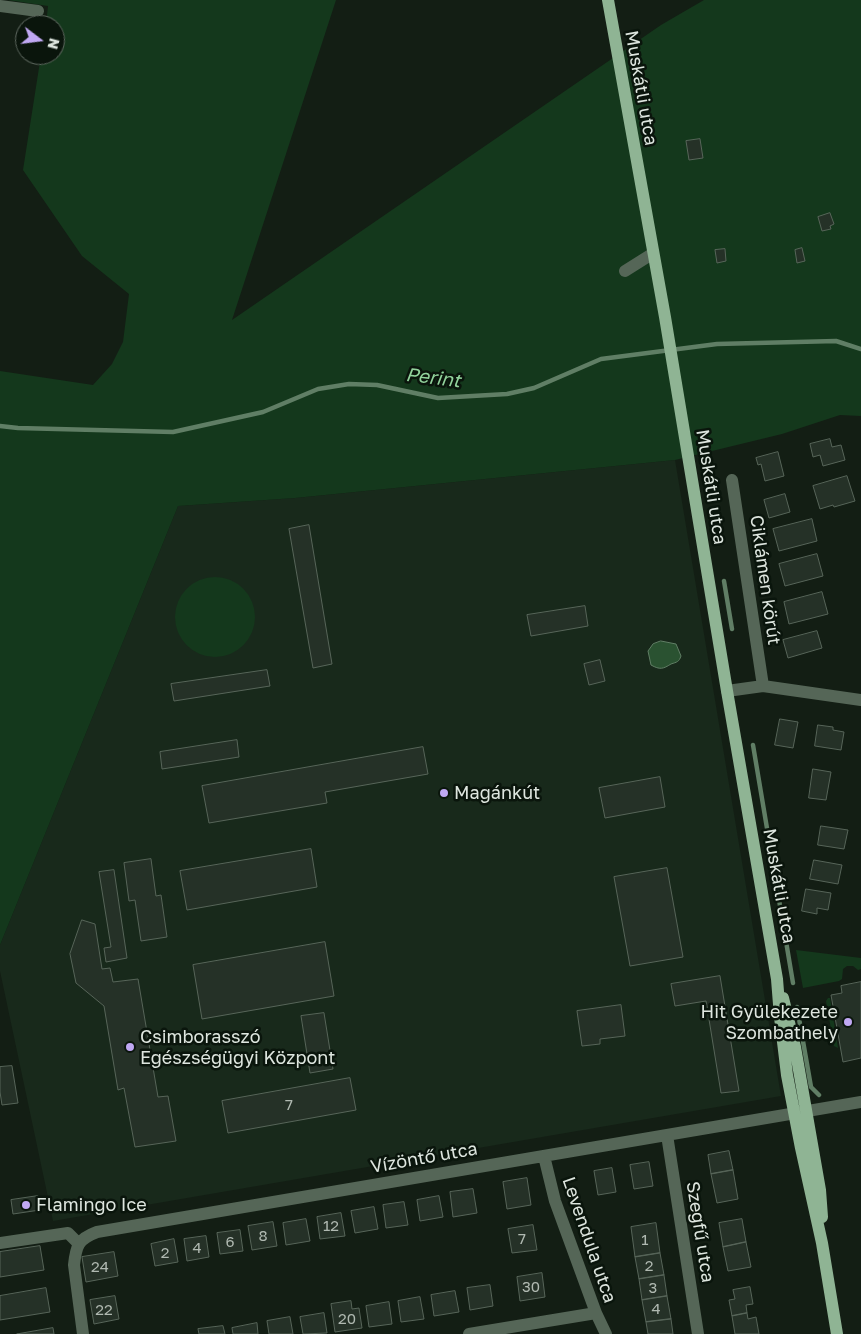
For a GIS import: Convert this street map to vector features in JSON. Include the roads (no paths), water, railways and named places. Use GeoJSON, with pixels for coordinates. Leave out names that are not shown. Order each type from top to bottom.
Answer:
{"type":"FeatureCollection","features":[{"type":"Feature","properties":{"kind":"main road","name":"Muskátli utca"},"geometry":{"type":"LineString","coordinates":[[608,0],[652,254],[665,317],[777,979],[789,1019],[800,1112],[820,1190],[823,1226],[822,1242],[837,1334]]}},
{"type":"Feature","properties":{"kind":"street"},"geometry":{"type":"LineString","coordinates":[[0,6],[38,11]]}},
{"type":"Feature","properties":{"kind":"street"},"geometry":{"type":"LineString","coordinates":[[625,272],[652,254]]}},
{"type":"Feature","properties":{"kind":"street","name":"Ciklámen körút"},"geometry":{"type":"LineString","coordinates":[[732,480],[763,686]]}},
{"type":"Feature","properties":{"kind":"street"},"geometry":{"type":"LineString","coordinates":[[727,691],[763,686],[861,700]]}},
{"type":"Feature","properties":{"kind":"street","name":"Vízöntő utca"},"geometry":{"type":"LineString","coordinates":[[78,1244],[86,1236],[97,1232],[861,1102]]}},
{"type":"Feature","properties":{"kind":"street","name":"Szegfű utca"},"geometry":{"type":"LineString","coordinates":[[667,1135],[698,1334]]}},
{"type":"Feature","properties":{"kind":"street","name":"Levendula utca"},"geometry":{"type":"LineString","coordinates":[[544,1156],[555,1201],[596,1313],[606,1334]]}},
{"type":"Feature","properties":{"kind":"street"},"geometry":{"type":"LineString","coordinates":[[0,1243],[68,1234],[78,1244],[74,1265],[83,1334]]}},
{"type":"Feature","properties":{"kind":"street"},"geometry":{"type":"LineString","coordinates":[[469,1334],[596,1313]]}},
{"type":"Feature","properties":{"kind":"waterway","name":"Perint"},"geometry":{"type":"LineString","coordinates":[[0,426],[173,432],[263,412],[318,389],[349,384],[377,385],[438,398],[507,394],[534,388],[601,359],[717,344],[836,341],[861,349]]}},
{"type":"Feature","properties":{"kind":"waterway"},"geometry":{"type":"LineString","coordinates":[[724,581],[732,629]]}},
{"type":"Feature","properties":{"kind":"waterway"},"geometry":{"type":"LineString","coordinates":[[753,745],[793,983]]}},
{"type":"Feature","properties":{"kind":"waterway"},"geometry":{"type":"LineString","coordinates":[[797,1007],[811,1087],[819,1095]]}},
{"type":"Feature","properties":{"kind":"place","name":"Magánkút"},"geometry":{"type":"Point","coordinates":[444,793]}},
{"type":"Feature","properties":{"kind":"place","name":"Hit Gyülekezete Szombathely"},"geometry":{"type":"Point","coordinates":[848,1022]}},
{"type":"Feature","properties":{"kind":"place","name":"Csimborasszó Egészségügyi Központ"},"geometry":{"type":"Point","coordinates":[130,1047]}},
{"type":"Feature","properties":{"kind":"place","name":"Flamingo Ice"},"geometry":{"type":"Point","coordinates":[26,1205]}}]}
